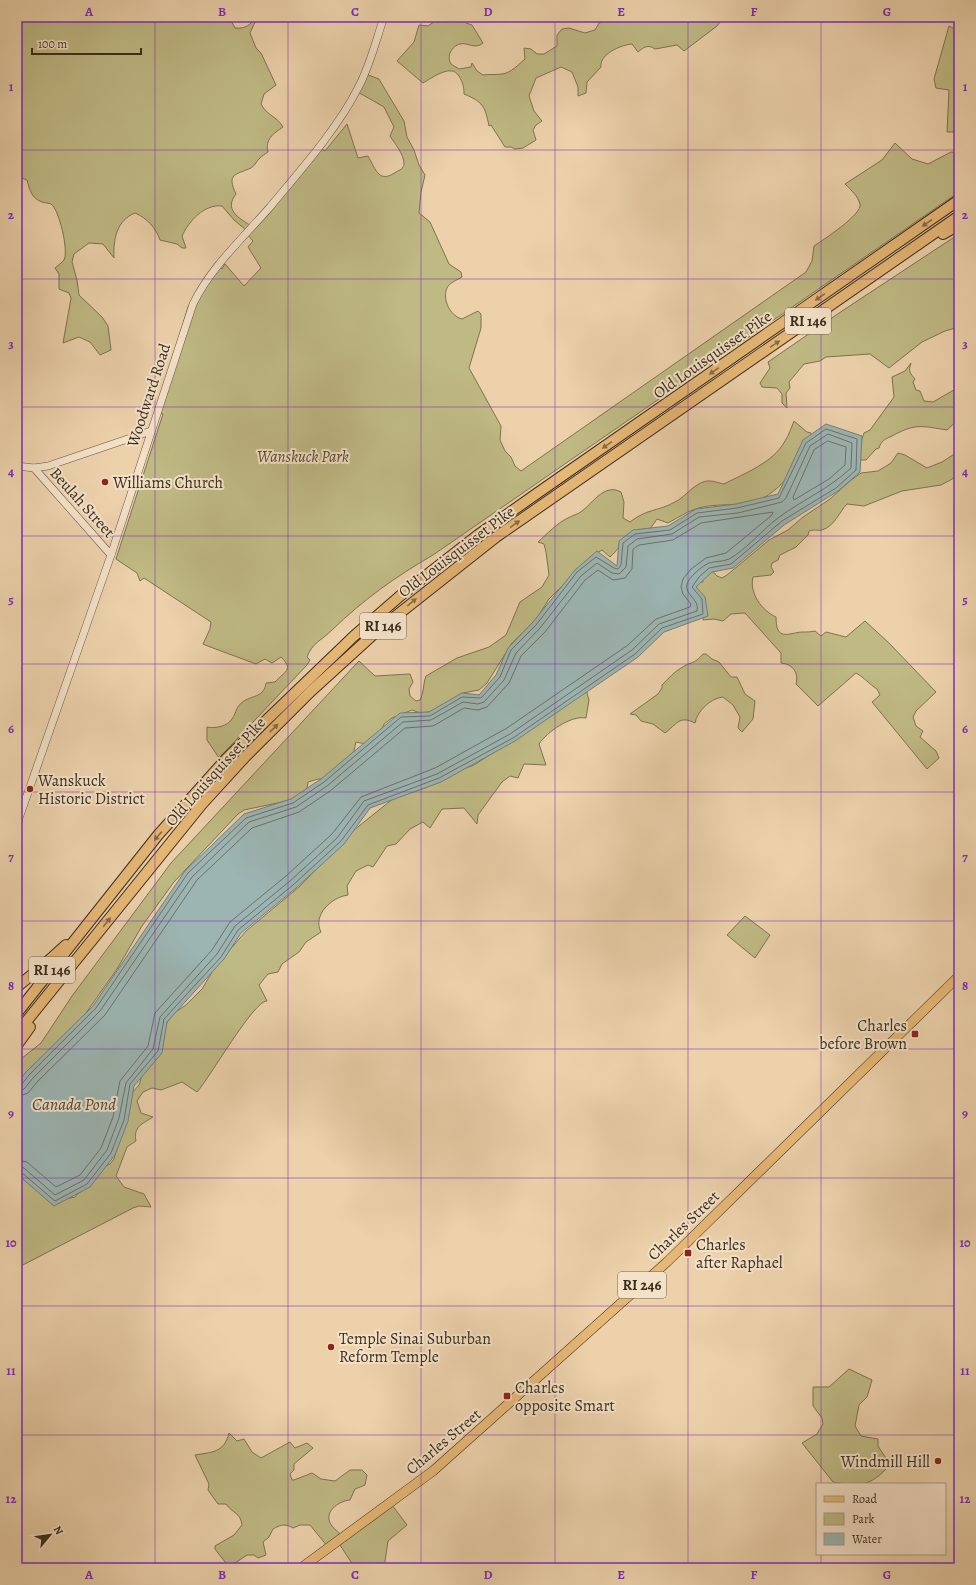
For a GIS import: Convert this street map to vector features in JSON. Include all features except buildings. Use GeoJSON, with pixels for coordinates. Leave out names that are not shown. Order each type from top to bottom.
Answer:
{"type":"FeatureCollection","features":[{"type":"Feature","properties":{"kind":"highway","name":"Old Louisquisset Pike"},"geometry":{"type":"LineString","coordinates":[[17,1013],[158,835],[227,758],[338,650],[400,596],[478,535],[532,496],[959,200]]}},
{"type":"Feature","properties":{"kind":"highway","name":"Old Louisquisset Pike"},"geometry":{"type":"LineString","coordinates":[[17,1034],[140,880],[223,780],[310,692],[377,631],[496,537],[959,216]]}},
{"type":"Feature","properties":{"kind":"highway"},"geometry":{"type":"LineString","coordinates":[[874,275],[959,225]]}},
{"type":"Feature","properties":{"kind":"highway"},"geometry":{"type":"LineString","coordinates":[[17,987],[46,964],[87,926]]}},
{"type":"Feature","properties":{"kind":"highway"},"geometry":{"type":"LineString","coordinates":[[17,1045],[83,952]]}},
{"type":"Feature","properties":{"kind":"main road","name":"Charles Street"},"geometry":{"type":"LineString","coordinates":[[301,1568],[433,1471],[667,1262],[959,976]]}},
{"type":"Feature","properties":{"kind":"street","name":"Woodward Road"},"geometry":{"type":"LineString","coordinates":[[17,824],[82,632],[111,554],[183,329],[198,293],[221,263],[296,176],[353,98],[364,77],[384,17]]}},
{"type":"Feature","properties":{"kind":"street"},"geometry":{"type":"LineString","coordinates":[[17,466],[34,468],[59,463],[151,431]]}},
{"type":"Feature","properties":{"kind":"street","name":"Beulah Street"},"geometry":{"type":"LineString","coordinates":[[34,468],[111,554]]}},
{"type":"Feature","properties":{"kind":"green space","name":"Wanskuck Park"},"geometry":{"type":"Polygon","coordinates":[[[17,17],[229,17],[235,28],[242,28],[247,26],[256,17],[266,17],[255,22],[250,33],[256,48],[261,53],[276,85],[264,94],[261,104],[266,111],[281,123],[283,127],[269,140],[267,147],[268,152],[252,167],[232,178],[233,187],[236,194],[231,204],[232,209],[237,216],[250,225],[252,225],[317,146],[325,151],[347,124],[358,158],[368,156],[379,174],[386,177],[403,168],[403,157],[390,136],[394,127],[384,107],[356,91],[363,73],[379,79],[404,121],[407,137],[425,175],[421,192],[419,213],[430,222],[449,264],[461,272],[462,277],[451,283],[447,288],[446,302],[451,311],[462,319],[478,311],[481,314],[481,328],[469,368],[501,426],[500,440],[505,451],[511,457],[515,466],[521,471],[806,272],[812,261],[814,246],[842,226],[855,214],[859,208],[860,204],[858,198],[845,184],[882,160],[895,143],[912,159],[928,164],[951,152],[959,153],[959,192],[433,555],[393,580],[368,599],[314,645],[307,657],[310,660],[307,665],[219,758],[207,740],[207,727],[217,727],[228,723],[234,716],[241,703],[261,693],[265,688],[266,683],[275,682],[285,673],[287,670],[287,665],[285,661],[281,657],[272,663],[265,659],[256,664],[203,644],[210,629],[211,622],[144,578],[140,581],[137,573],[116,559],[163,414],[157,412],[188,307],[218,266],[222,269],[225,264],[244,286],[261,268],[248,247],[253,241],[246,233],[246,230],[234,220],[222,206],[209,208],[193,219],[182,236],[186,248],[160,240],[156,231],[150,224],[135,213],[124,220],[117,231],[114,244],[114,258],[103,244],[89,243],[74,254],[72,262],[79,295],[102,317],[108,326],[111,350],[100,355],[90,342],[79,337],[63,343],[71,298],[69,293],[59,289],[59,274],[55,268],[64,260],[65,255],[64,240],[60,222],[54,207],[51,204],[42,202],[35,198],[27,180],[19,177],[17,173],[17,17]]]}},
{"type":"Feature","properties":{"kind":"green space"},"geometry":{"type":"Polygon","coordinates":[[[441,17],[462,17],[466,23],[472,25],[483,43],[477,46],[463,44],[457,45],[452,49],[449,58],[451,64],[459,69],[471,67],[472,63],[477,71],[483,75],[502,74],[512,70],[525,59],[524,48],[531,49],[537,54],[544,54],[557,46],[557,35],[562,29],[569,28],[585,33],[595,30],[599,23],[613,17],[724,17],[717,26],[684,51],[677,45],[655,49],[646,47],[638,52],[632,44],[617,48],[603,58],[601,67],[587,82],[586,93],[578,96],[578,87],[572,72],[561,67],[536,78],[529,96],[534,111],[542,121],[536,125],[533,130],[536,140],[523,148],[515,149],[505,147],[491,125],[489,126],[484,109],[479,102],[464,94],[462,83],[456,72],[446,71],[423,83],[397,61],[414,42],[419,25],[428,26],[441,17]]]}},
{"type":"Feature","properties":{"kind":"green space"},"geometry":{"type":"Polygon","coordinates":[[[949,26],[959,31],[959,132],[947,132],[949,90],[936,88],[934,79],[949,26]]]}},
{"type":"Feature","properties":{"kind":"green space"},"geometry":{"type":"Polygon","coordinates":[[[959,234],[959,327],[945,331],[922,342],[889,368],[870,354],[826,357],[820,361],[804,364],[789,382],[790,388],[786,393],[787,408],[782,403],[782,394],[777,388],[762,387],[760,383],[770,368],[768,362],[959,234]]]}},
{"type":"Feature","properties":{"kind":"green space"},"geometry":{"type":"Polygon","coordinates":[[[911,363],[910,372],[915,379],[913,382],[916,390],[920,391],[924,401],[933,402],[959,387],[959,419],[947,430],[931,427],[913,427],[907,429],[887,438],[866,460],[860,460],[859,447],[864,433],[870,430],[894,397],[892,377],[905,371],[911,363]]]}},
{"type":"Feature","properties":{"kind":"green space"},"geometry":{"type":"Polygon","coordinates":[[[794,421],[807,432],[811,433],[807,445],[788,478],[769,495],[746,505],[725,505],[699,508],[668,523],[657,519],[650,529],[635,531],[630,534],[610,557],[602,550],[592,556],[549,599],[535,621],[512,643],[487,683],[479,690],[463,693],[436,711],[420,713],[412,710],[392,718],[384,724],[381,732],[366,744],[356,742],[353,755],[328,779],[318,779],[308,782],[306,795],[301,798],[244,810],[238,814],[174,882],[142,926],[117,969],[81,1020],[17,1083],[17,1062],[41,1043],[72,996],[171,863],[359,661],[375,676],[410,674],[413,682],[409,689],[410,696],[416,701],[420,700],[426,676],[457,658],[489,647],[506,635],[520,602],[542,587],[549,575],[544,544],[538,542],[560,523],[586,508],[599,495],[609,490],[621,492],[624,502],[623,518],[630,522],[647,512],[675,502],[695,486],[703,482],[711,481],[724,484],[758,467],[780,449],[789,434],[794,421]]]}},
{"type":"Feature","properties":{"kind":"green space"},"geometry":{"type":"Polygon","coordinates":[[[959,451],[959,478],[954,478],[941,485],[902,491],[864,506],[847,504],[830,525],[822,530],[809,531],[808,535],[796,547],[780,555],[778,560],[772,563],[771,567],[774,572],[771,575],[753,577],[752,583],[758,601],[766,610],[776,617],[778,630],[781,633],[788,634],[815,631],[821,636],[826,632],[846,637],[865,621],[889,643],[936,692],[916,711],[913,717],[916,726],[923,731],[920,737],[936,751],[939,758],[927,769],[872,702],[880,695],[877,689],[856,673],[818,706],[796,684],[797,676],[792,667],[781,663],[781,653],[745,613],[731,614],[723,621],[714,619],[703,620],[703,611],[696,592],[695,583],[703,582],[703,571],[710,568],[717,576],[722,578],[727,575],[769,540],[788,530],[803,517],[830,499],[861,473],[878,471],[891,463],[898,453],[905,455],[927,468],[942,462],[959,451]]]}},
{"type":"Feature","properties":{"kind":"green space"},"geometry":{"type":"Polygon","coordinates":[[[703,654],[706,654],[719,662],[731,677],[737,677],[745,694],[755,701],[753,719],[742,732],[738,728],[740,717],[733,705],[723,697],[714,700],[705,706],[696,718],[695,723],[682,720],[665,733],[653,724],[641,721],[636,715],[630,714],[658,694],[662,688],[662,685],[676,672],[684,666],[697,660],[703,654]]]}},
{"type":"Feature","properties":{"kind":"green space"},"geometry":{"type":"Polygon","coordinates":[[[588,689],[587,693],[589,700],[586,718],[573,719],[560,725],[548,734],[539,744],[546,765],[524,764],[518,778],[510,776],[502,782],[478,815],[477,824],[464,808],[442,809],[430,828],[423,822],[410,829],[396,844],[387,846],[373,867],[368,865],[356,871],[347,886],[348,895],[342,896],[330,903],[321,913],[319,926],[321,932],[306,942],[299,952],[282,964],[278,972],[268,974],[259,985],[267,1001],[261,1004],[252,1013],[242,1026],[197,1092],[182,1082],[161,1090],[152,1088],[143,1092],[137,1101],[141,1113],[153,1117],[137,1129],[135,1136],[136,1141],[127,1147],[116,1176],[124,1187],[144,1194],[151,1207],[139,1206],[133,1208],[17,1268],[17,1174],[44,1196],[55,1201],[75,1197],[93,1173],[110,1164],[114,1159],[119,1136],[132,1093],[139,1085],[147,1060],[166,1024],[174,1013],[186,1005],[202,989],[215,967],[246,931],[299,887],[354,830],[394,798],[425,788],[455,772],[474,765],[546,719],[588,689]]]}},
{"type":"Feature","properties":{"kind":"green space"},"geometry":{"type":"Polygon","coordinates":[[[745,916],[770,935],[755,958],[727,935],[745,916]]]}},
{"type":"Feature","properties":{"kind":"green space"},"geometry":{"type":"Polygon","coordinates":[[[849,1369],[872,1380],[867,1397],[859,1405],[855,1426],[861,1436],[878,1439],[878,1446],[889,1463],[882,1473],[870,1481],[865,1483],[833,1482],[802,1443],[817,1434],[823,1424],[822,1418],[813,1406],[813,1387],[829,1387],[849,1369]]]}},
{"type":"Feature","properties":{"kind":"green space"},"geometry":{"type":"Polygon","coordinates":[[[229,1433],[237,1441],[244,1439],[252,1452],[261,1458],[290,1442],[295,1448],[307,1443],[313,1448],[294,1464],[294,1470],[290,1474],[292,1480],[312,1473],[321,1479],[335,1481],[350,1470],[362,1470],[367,1475],[365,1485],[355,1489],[350,1500],[336,1505],[333,1508],[330,1512],[329,1521],[343,1537],[392,1505],[407,1525],[388,1541],[384,1568],[355,1568],[338,1542],[328,1547],[310,1525],[300,1525],[293,1528],[283,1525],[273,1529],[269,1537],[263,1542],[266,1555],[258,1558],[254,1555],[247,1555],[229,1567],[215,1549],[215,1546],[234,1535],[242,1525],[241,1521],[238,1515],[226,1504],[218,1504],[208,1490],[209,1484],[195,1455],[212,1452],[221,1448],[227,1440],[229,1433]]]}},
{"type":"Feature","properties":{"kind":"water","name":"Canada Pond"},"geometry":{"type":"Polygon","coordinates":[[[826,424],[862,436],[860,472],[838,491],[784,525],[733,568],[712,572],[696,587],[705,597],[708,616],[664,632],[638,657],[515,741],[441,782],[370,808],[344,844],[296,888],[241,933],[224,959],[167,1022],[162,1053],[134,1086],[128,1121],[115,1155],[90,1187],[54,1206],[17,1174],[17,1084],[26,1072],[93,1006],[185,871],[244,814],[291,799],[321,779],[400,713],[429,712],[462,693],[479,695],[496,675],[508,648],[533,622],[575,570],[597,551],[617,566],[619,541],[633,530],[668,526],[696,509],[736,504],[778,494],[803,440],[826,424]]]}},
{"type":"Feature","properties":{"kind":"place","name":"Williams Church"},"geometry":{"type":"Point","coordinates":[105,482]}},
{"type":"Feature","properties":{"kind":"place","name":"Wanskuck Historic District"},"geometry":{"type":"Point","coordinates":[30,789]}},
{"type":"Feature","properties":{"kind":"place","name":"Charles before Brown"},"geometry":{"type":"Point","coordinates":[915,1034]}},
{"type":"Feature","properties":{"kind":"place","name":"Charles after Raphael"},"geometry":{"type":"Point","coordinates":[688,1253]}},
{"type":"Feature","properties":{"kind":"place","name":"Temple Sinai Suburban Reform Temple"},"geometry":{"type":"Point","coordinates":[331,1347]}},
{"type":"Feature","properties":{"kind":"place","name":"Charles opposite Smart"},"geometry":{"type":"Point","coordinates":[507,1396]}},
{"type":"Feature","properties":{"kind":"place","name":"Windmill Hill"},"geometry":{"type":"Point","coordinates":[938,1461]}}]}
